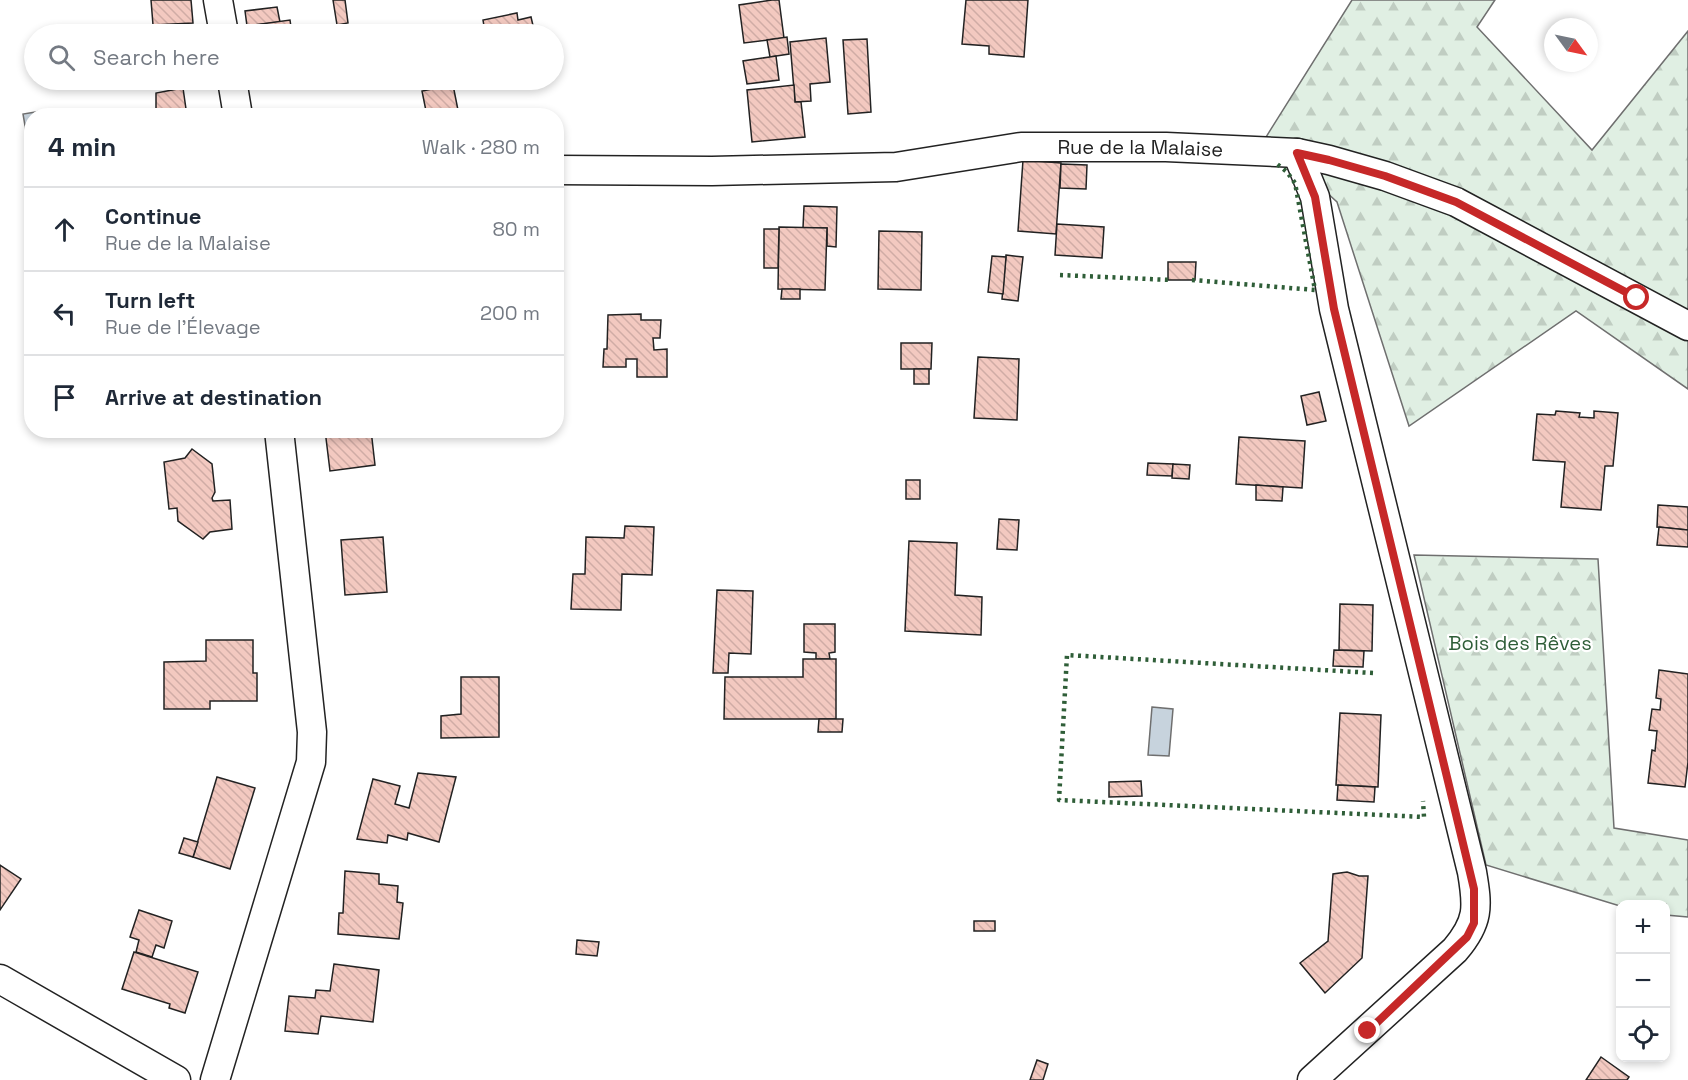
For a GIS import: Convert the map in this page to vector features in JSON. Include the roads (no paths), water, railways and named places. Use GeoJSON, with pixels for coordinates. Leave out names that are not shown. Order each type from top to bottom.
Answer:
{"type":"FeatureCollection","features":[{"type":"Feature","properties":{"kind":"street"},"geometry":{"type":"LineString","coordinates":[[218,0],[222,24]]}},
{"type":"Feature","properties":{"kind":"street"},"geometry":{"type":"LineString","coordinates":[[234,90],[237,108]]}},
{"type":"Feature","properties":{"kind":"street","name":"Rue de la Malaise"},"geometry":{"type":"LineString","coordinates":[[564,170],[712,171],[896,167],[1021,147],[1166,147],[1297,153],[1385,176],[1456,202],[1688,326]]}},
{"type":"Feature","properties":{"kind":"street"},"geometry":{"type":"LineString","coordinates":[[1297,153],[1315,197],[1334,309],[1472,872],[1475,912],[1474,923],[1467,937],[1455,950],[1312,1080]]}},
{"type":"Feature","properties":{"kind":"street"},"geometry":{"type":"LineString","coordinates":[[215,1080],[311,762],[312,732],[280,438]]}},
{"type":"Feature","properties":{"kind":"street"},"geometry":{"type":"LineString","coordinates":[[0,979],[176,1080]]}},
{"type":"Feature","properties":{"kind":"park label","name":"Bois des Rêves"},"geometry":{"type":"Point","coordinates":[1520,643]}}]}
